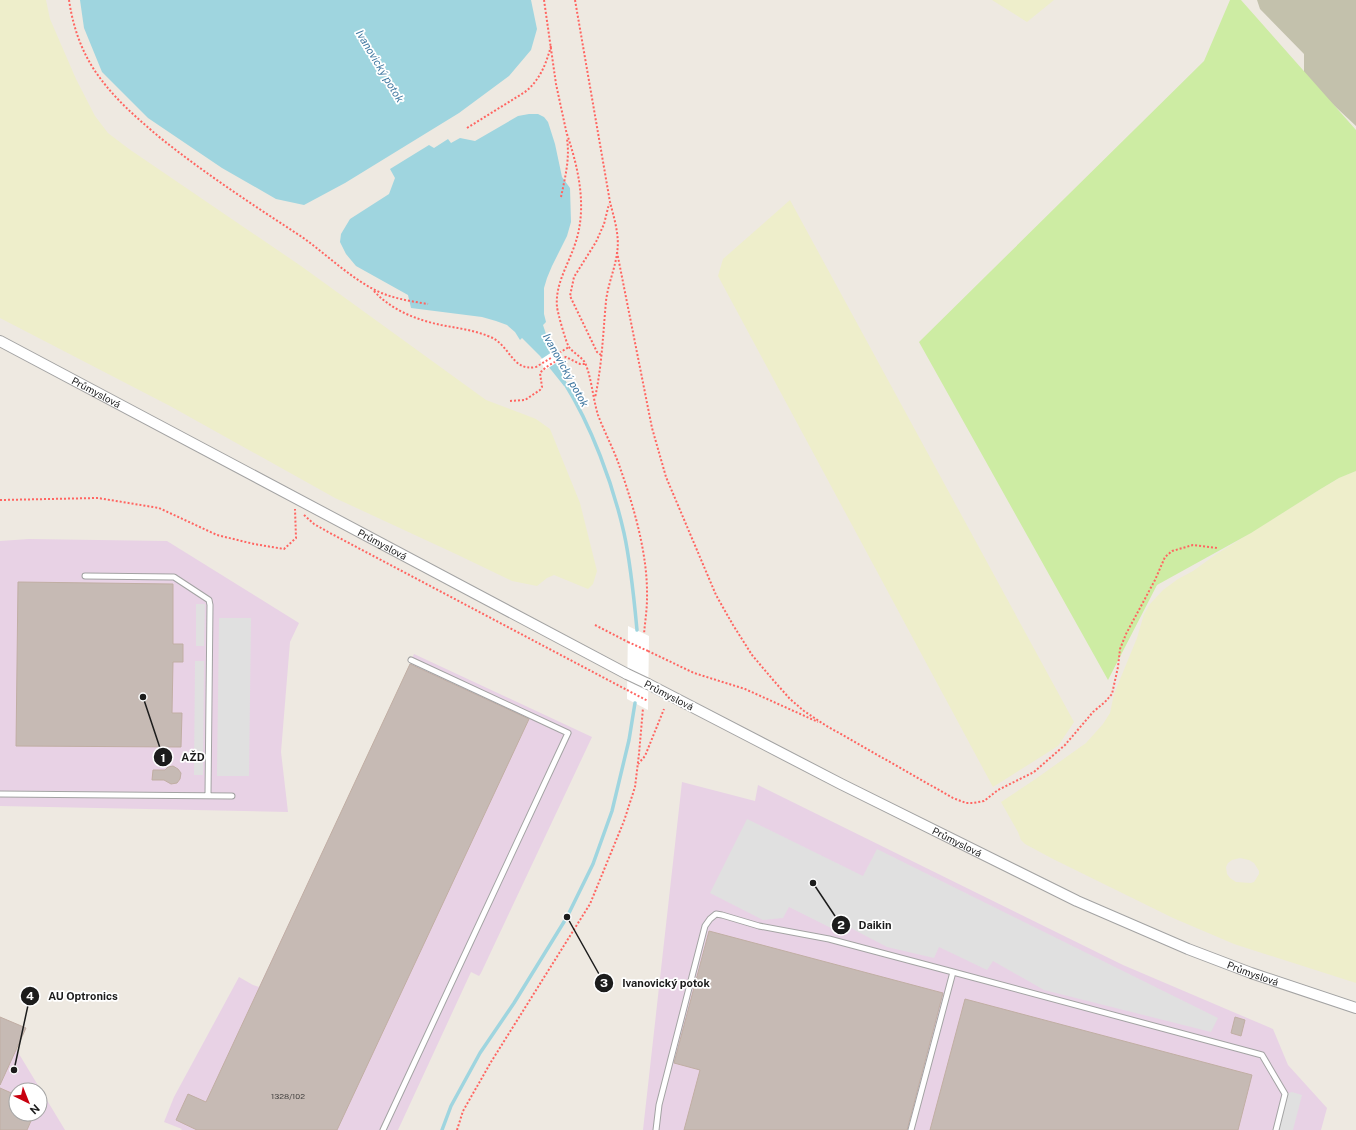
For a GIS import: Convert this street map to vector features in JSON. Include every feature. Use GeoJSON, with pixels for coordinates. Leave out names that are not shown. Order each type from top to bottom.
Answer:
{"type":"FeatureCollection","features":[{"type":"Feature","properties":{"kind":"street","name":"Průmyslová"},"geometry":{"type":"LineString","coordinates":[[0,342],[627,674],[841,784],[1077,901],[1188,949],[1251,973],[1356,1008]]}},
{"type":"Feature","properties":{"kind":"lane"},"geometry":{"type":"LineString","coordinates":[[84,576],[174,577],[209,600],[208,795]]}},
{"type":"Feature","properties":{"kind":"lane"},"geometry":{"type":"LineString","coordinates":[[384,1130],[568,733],[411,660]]}},
{"type":"Feature","properties":{"kind":"lane"},"geometry":{"type":"LineString","coordinates":[[0,794],[232,796]]}},
{"type":"Feature","properties":{"kind":"lane"},"geometry":{"type":"LineString","coordinates":[[656,1130],[659,1105],[705,926],[716,914],[759,926],[829,940],[953,972],[1262,1055],[1285,1094],[1276,1130]]}},
{"type":"Feature","properties":{"kind":"lane"},"geometry":{"type":"LineString","coordinates":[[911,1130],[953,972]]}},
{"type":"Feature","properties":{"kind":"path"},"geometry":{"type":"LineString","coordinates":[[70,0],[73,22],[78,37],[86,57],[99,77],[124,106],[168,144],[202,170],[303,238],[352,276],[372,289],[396,298],[428,304]]}},
{"type":"Feature","properties":{"kind":"path"},"geometry":{"type":"LineString","coordinates":[[544,0],[556,84],[567,134],[575,158],[581,202],[578,232],[574,246],[561,277],[557,297],[558,313],[568,347],[586,364],[598,415],[618,461],[628,491],[645,563],[647,597],[644,634]]}},
{"type":"Feature","properties":{"kind":"path"},"geometry":{"type":"LineString","coordinates":[[575,0],[610,202],[616,227],[617,252],[652,428],[666,477],[716,595],[752,655],[790,699],[804,711],[825,725],[953,798],[966,803],[984,801],[998,790],[1034,772],[1049,760],[1065,745],[1086,720],[1112,694],[1120,649],[1126,634],[1165,558],[1172,551],[1194,546],[1218,548]]}},
{"type":"Feature","properties":{"kind":"path"},"geometry":{"type":"LineString","coordinates":[[467,128],[533,86],[543,70],[551,45]]}},
{"type":"Feature","properties":{"kind":"path"},"geometry":{"type":"LineString","coordinates":[[561,197],[567,165],[567,134]]}},
{"type":"Feature","properties":{"kind":"path"},"geometry":{"type":"LineString","coordinates":[[601,355],[597,352],[570,296],[574,277],[596,242],[604,224],[610,202]]}},
{"type":"Feature","properties":{"kind":"path"},"geometry":{"type":"LineString","coordinates":[[594,399],[600,371],[604,339],[608,287],[617,252]]}},
{"type":"Feature","properties":{"kind":"path"},"geometry":{"type":"LineString","coordinates":[[372,289],[378,296],[406,314],[431,323],[494,338],[506,349],[516,363],[523,367],[536,367],[568,347]]}},
{"type":"Feature","properties":{"kind":"path"},"geometry":{"type":"LineString","coordinates":[[510,401],[525,400],[540,390],[542,387],[540,373],[545,368],[560,359],[566,357],[580,364],[586,364]]}},
{"type":"Feature","properties":{"kind":"path"},"geometry":{"type":"LineString","coordinates":[[0,500],[98,498],[159,508],[217,535],[254,544],[284,548],[296,538],[295,508]]}},
{"type":"Feature","properties":{"kind":"path"},"geometry":{"type":"LineString","coordinates":[[595,625],[694,673],[745,689],[825,725]]}},
{"type":"Feature","properties":{"kind":"path"},"geometry":{"type":"LineString","coordinates":[[627,690],[648,701]]}},
{"type":"Feature","properties":{"kind":"path"},"geometry":{"type":"LineString","coordinates":[[457,1130],[463,1111],[488,1068],[590,904],[624,821],[635,787],[643,708]]}},
{"type":"Feature","properties":{"kind":"path"},"geometry":{"type":"LineString","coordinates":[[638,765],[645,756],[664,709]]}},
{"type":"Feature","properties":{"kind":"shaded area"},"geometry":{"type":"Polygon","coordinates":[[[1257,0],[1356,0],[1356,126],[1304,77],[1304,54],[1260,9],[1257,0]]]}},
{"type":"Feature","properties":{"kind":"shaded area"},"geometry":{"type":"Polygon","coordinates":[[[29,539],[167,541],[299,623],[290,642],[281,752],[288,812],[0,806],[0,541],[29,539]]]}},
{"type":"Feature","properties":{"kind":"shaded area"},"geometry":{"type":"Polygon","coordinates":[[[196,604],[205,604],[204,646],[196,646],[196,604]]]}},
{"type":"Feature","properties":{"kind":"shaded area"},"geometry":{"type":"Polygon","coordinates":[[[219,618],[251,618],[249,776],[217,776],[219,618]]]}},
{"type":"Feature","properties":{"kind":"shaded area"},"geometry":{"type":"Polygon","coordinates":[[[414,654],[592,737],[481,973],[479,976],[471,972],[398,1130],[181,1130],[182,1129],[164,1122],[174,1097],[239,977],[259,987],[414,654]]]}},
{"type":"Feature","properties":{"kind":"shaded area"},"geometry":{"type":"Polygon","coordinates":[[[195,661],[204,661],[203,775],[194,775],[195,661]]]}},
{"type":"Feature","properties":{"kind":"shaded area"},"geometry":{"type":"Polygon","coordinates":[[[682,782],[755,801],[758,785],[1123,965],[1273,1029],[1288,1065],[1327,1108],[1321,1130],[643,1130],[682,782]]]}},
{"type":"Feature","properties":{"kind":"shaded area"},"geometry":{"type":"Polygon","coordinates":[[[747,819],[863,876],[877,849],[1218,1018],[1211,1032],[1044,990],[993,961],[987,970],[939,947],[934,958],[887,947],[841,923],[837,931],[789,907],[783,918],[763,920],[710,893],[747,819]]]}},
{"type":"Feature","properties":{"kind":"shaded area"},"geometry":{"type":"Polygon","coordinates":[[[0,1017],[26,1028],[16,1049],[36,1082],[8,1082],[8,1122],[48,1122],[48,1102],[65,1130],[0,1130],[0,1017]]]}},
{"type":"Feature","properties":{"kind":"shaded area"},"geometry":{"type":"Polygon","coordinates":[[[1292,1092],[1302,1095],[1293,1130],[1276,1130],[1285,1094],[1292,1092]]]}},
{"type":"Feature","properties":{"kind":"green space"},"geometry":{"type":"Polygon","coordinates":[[[0,0],[46,0],[50,19],[76,79],[95,116],[108,133],[129,149],[301,266],[486,400],[536,419],[550,429],[580,503],[597,571],[593,584],[588,589],[554,575],[547,578],[537,586],[512,581],[335,498],[170,406],[0,318],[0,0]]]}},
{"type":"Feature","properties":{"kind":"green space"},"geometry":{"type":"Polygon","coordinates":[[[992,0],[1054,0],[1027,22],[992,0]]]}},
{"type":"Feature","properties":{"kind":"green space"},"geometry":{"type":"Polygon","coordinates":[[[1230,0],[1241,0],[1356,130],[1356,471],[1339,478],[1251,533],[1157,585],[1108,680],[919,342],[1204,61],[1230,0]]]}},
{"type":"Feature","properties":{"kind":"green space"},"geometry":{"type":"Polygon","coordinates":[[[790,200],[1074,722],[1058,746],[993,787],[718,276],[723,259],[790,200]]]}},
{"type":"Feature","properties":{"kind":"green space"},"geometry":{"type":"Polygon","coordinates":[[[1356,471],[1356,983],[1234,944],[1173,918],[1053,859],[1025,844],[1021,840],[1001,802],[1086,743],[1103,724],[1110,713],[1114,694],[1137,638],[1144,614],[1150,604],[1163,590],[1215,555],[1339,478],[1356,471]],[[1240,858],[1232,860],[1228,863],[1226,867],[1227,874],[1230,878],[1236,882],[1254,882],[1259,874],[1259,871],[1254,863],[1240,858]]]}},
{"type":"Feature","properties":{"kind":"water"},"geometry":{"type":"Polygon","coordinates":[[[80,0],[531,0],[537,29],[531,50],[509,76],[459,113],[345,183],[304,205],[276,199],[222,168],[148,118],[102,72],[84,28],[80,0]]]}},
{"type":"Feature","properties":{"kind":"water"},"geometry":{"type":"Polygon","coordinates":[[[538,114],[544,117],[548,122],[555,144],[562,177],[570,188],[571,222],[567,236],[552,266],[544,288],[544,314],[546,322],[543,325],[551,349],[567,384],[564,386],[540,356],[522,338],[520,340],[515,332],[507,325],[482,317],[411,308],[408,295],[356,266],[346,254],[340,242],[341,234],[350,219],[389,194],[395,178],[390,169],[429,145],[434,148],[448,139],[451,143],[460,138],[475,141],[518,116],[538,114]]]}},
{"type":"Feature","properties":{"kind":"pier"},"geometry":{"type":"Polygon","coordinates":[[[555,350],[561,360],[545,370],[540,360],[555,350]]]}},
{"type":"Feature","properties":{"kind":"pier"},"geometry":{"type":"Polygon","coordinates":[[[628,626],[649,636],[648,710],[627,699],[628,626]]]}},
{"type":"Feature","properties":{"kind":"building"},"geometry":{"type":"Polygon","coordinates":[[[18,582],[173,584],[173,644],[183,644],[183,662],[173,662],[172,713],[182,713],[181,747],[16,746],[18,582]]]}},
{"type":"Feature","properties":{"kind":"building"},"geometry":{"type":"Polygon","coordinates":[[[410,664],[529,719],[337,1130],[197,1130],[176,1120],[188,1094],[206,1102],[410,664]]]}},
{"type":"Feature","properties":{"kind":"building"},"geometry":{"type":"Polygon","coordinates":[[[173,766],[181,773],[180,779],[177,783],[171,784],[164,780],[152,780],[153,770],[165,770],[168,767],[173,766]]]}},
{"type":"Feature","properties":{"kind":"building"},"geometry":{"type":"Polygon","coordinates":[[[709,931],[943,993],[907,1130],[684,1130],[700,1070],[674,1063],[709,931]]]}},
{"type":"Feature","properties":{"kind":"building"},"geometry":{"type":"Polygon","coordinates":[[[965,999],[1252,1075],[1238,1130],[930,1130],[965,999]]]}},
{"type":"Feature","properties":{"kind":"building"},"geometry":{"type":"Polygon","coordinates":[[[0,1017],[26,1028],[0,1085],[0,1017]]]}},
{"type":"Feature","properties":{"kind":"building"},"geometry":{"type":"Polygon","coordinates":[[[1235,1017],[1245,1020],[1241,1036],[1231,1033],[1235,1017]]]}},
{"type":"Feature","properties":{"kind":"building"},"geometry":{"type":"Polygon","coordinates":[[[0,1088],[8,1092],[8,1122],[30,1122],[27,1130],[0,1130],[0,1088]]]}},
{"type":"Feature","properties":{"kind":"waterway","name":"Ivanovický potok"},"geometry":{"type":"LineString","coordinates":[[564,382],[592,436],[614,495],[629,557],[637,630]]}},
{"type":"Feature","properties":{"kind":"waterway","name":"Ivanovický potok"},"geometry":{"type":"LineString","coordinates":[[442,1130],[451,1106],[480,1053],[514,1003],[567,917],[593,864],[612,811],[629,740],[635,703]]}},
{"type":"Feature","properties":{"kind":"place","name":"AŽD"},"geometry":{"type":"Point","coordinates":[143,697]}},
{"type":"Feature","properties":{"kind":"place","name":"Daikin"},"geometry":{"type":"Point","coordinates":[813,883]}},
{"type":"Feature","properties":{"kind":"place","name":"Ivanovický potok"},"geometry":{"type":"Point","coordinates":[567,917]}},
{"type":"Feature","properties":{"kind":"place","name":"AU Optronics"},"geometry":{"type":"Point","coordinates":[14,1070]}}]}
